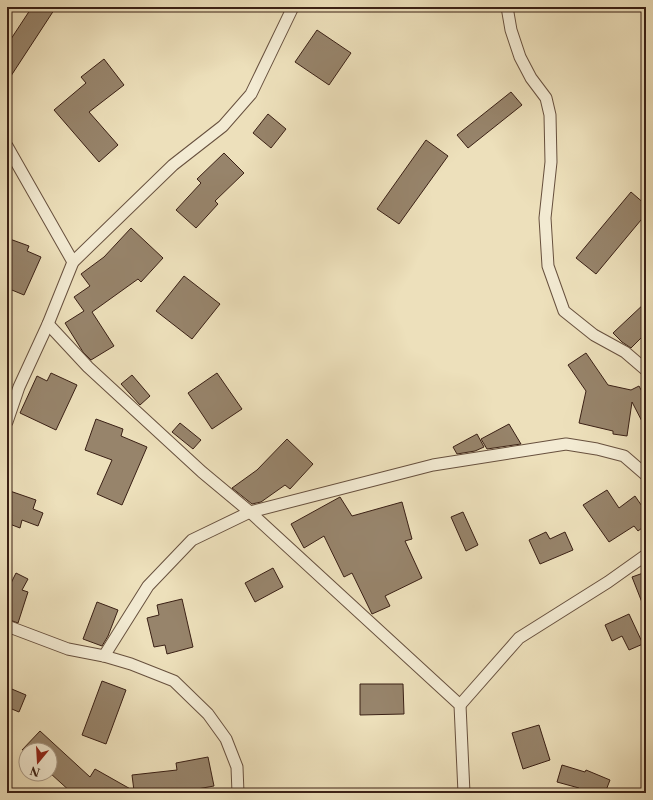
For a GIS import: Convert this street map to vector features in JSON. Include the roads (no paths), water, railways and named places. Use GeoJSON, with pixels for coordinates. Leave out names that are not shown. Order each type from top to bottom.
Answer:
{"type":"FeatureCollection","features":[{"type":"Feature","properties":{"kind":"street"},"geometry":{"type":"LineString","coordinates":[[7,422],[19,387],[48,324],[73,262],[173,165],[223,126],[251,94],[293,7]]}},
{"type":"Feature","properties":{"kind":"street"},"geometry":{"type":"LineString","coordinates":[[507,7],[511,30],[520,57],[531,78],[546,98],[550,115],[551,162],[545,218],[547,259],[548,266],[564,311],[594,335],[625,352],[646,370]]}},
{"type":"Feature","properties":{"kind":"street"},"geometry":{"type":"LineString","coordinates":[[7,146],[73,262]]}},
{"type":"Feature","properties":{"kind":"street"},"geometry":{"type":"LineString","coordinates":[[48,324],[88,367],[202,472],[250,512],[460,705]]}},
{"type":"Feature","properties":{"kind":"street"},"geometry":{"type":"LineString","coordinates":[[104,656],[148,586],[192,540],[250,512],[433,465],[566,444],[597,449],[624,456],[646,475]]}},
{"type":"Feature","properties":{"kind":"street"},"geometry":{"type":"LineString","coordinates":[[464,793],[460,705],[519,638],[608,582],[646,555]]}},
{"type":"Feature","properties":{"kind":"street"},"geometry":{"type":"LineString","coordinates":[[7,626],[68,649],[104,656],[131,664],[174,681],[208,714],[226,739],[237,767],[238,793]]}}]}
